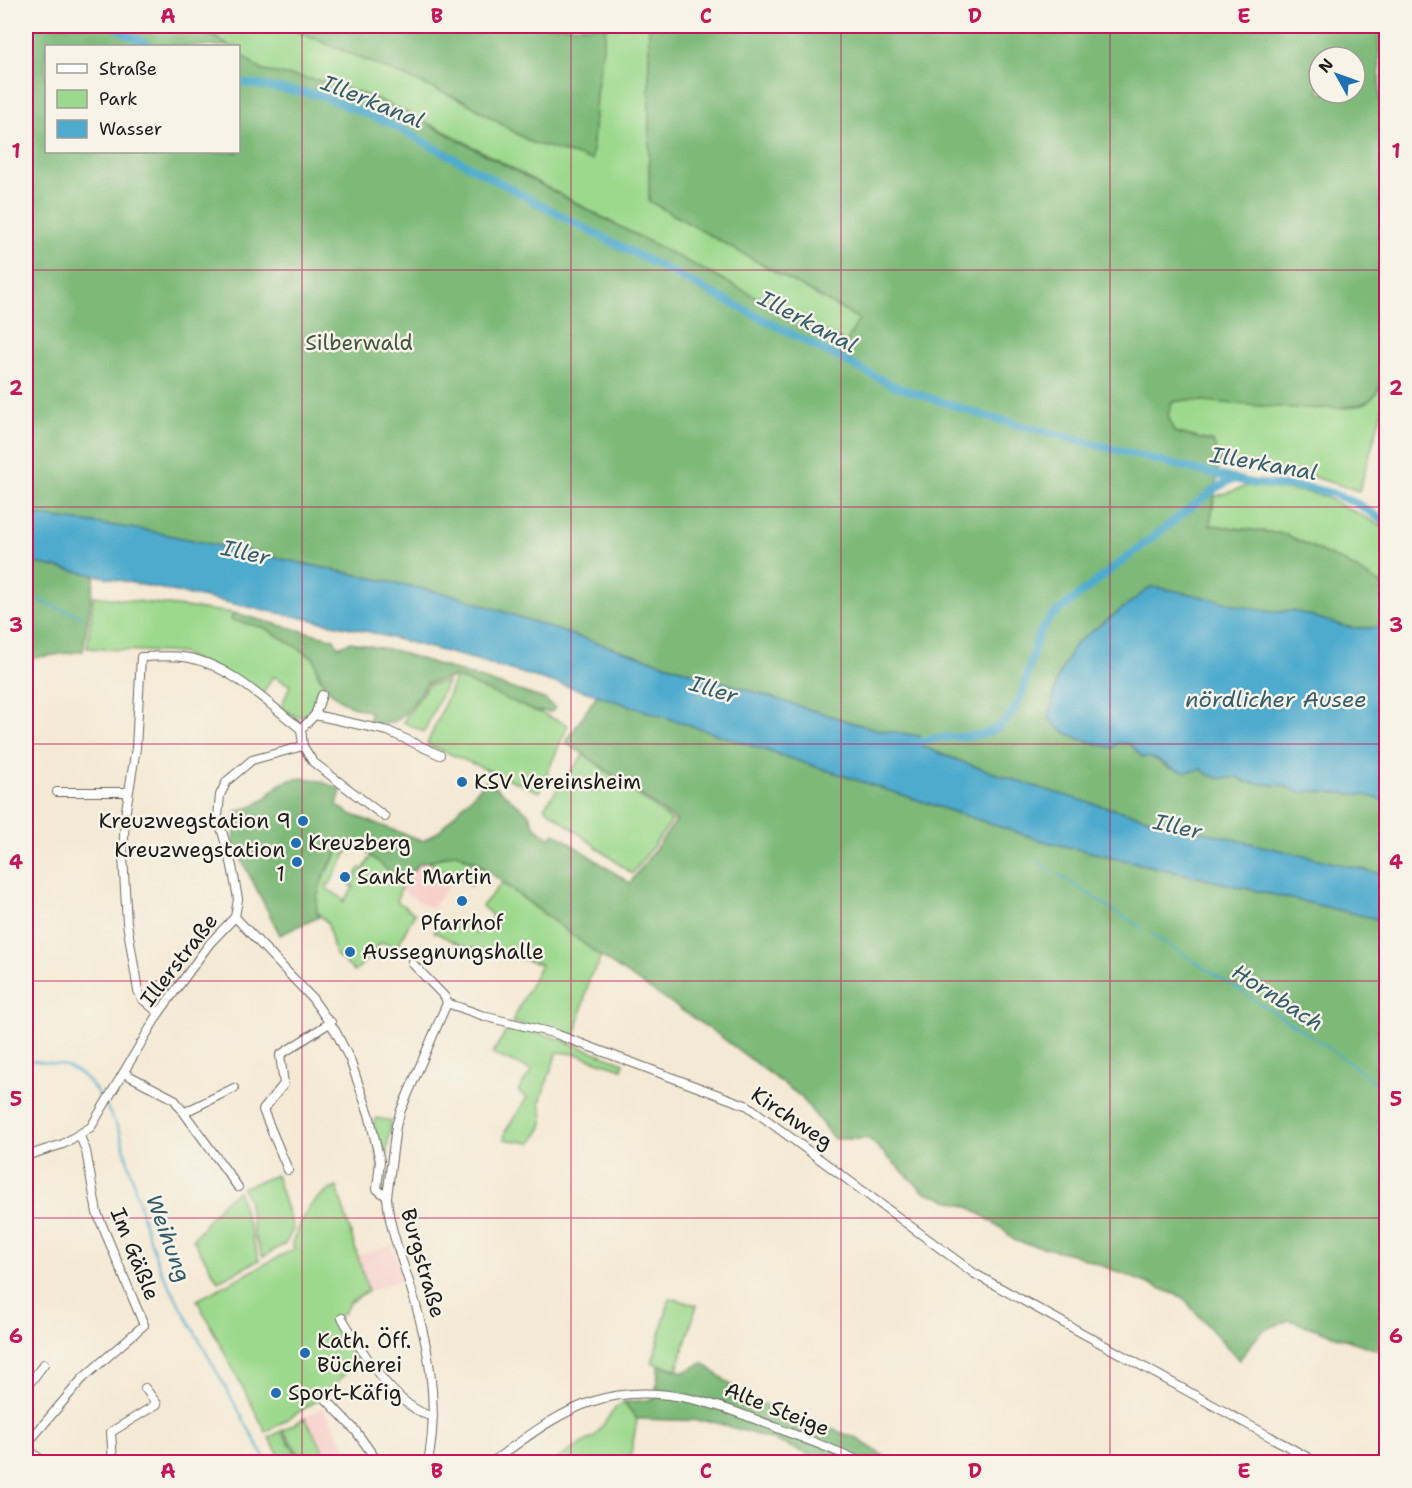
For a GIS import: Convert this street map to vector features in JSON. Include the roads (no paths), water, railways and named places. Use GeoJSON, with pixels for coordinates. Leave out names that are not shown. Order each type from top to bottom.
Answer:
{"type":"FeatureCollection","features":[{"type":"Feature","properties":{"kind":"street"},"geometry":{"type":"LineString","coordinates":[[159,1013],[142,999],[138,991],[127,923],[123,856],[128,792],[136,748],[141,657],[183,657],[205,662],[233,677],[301,729],[303,746],[313,762],[385,817]]}},
{"type":"Feature","properties":{"kind":"street"},"geometry":{"type":"LineString","coordinates":[[301,729],[315,715],[322,695]]}},
{"type":"Feature","properties":{"kind":"street"},"geometry":{"type":"LineString","coordinates":[[315,715],[388,731],[440,755]]}},
{"type":"Feature","properties":{"kind":"street","name":"Illerstraße"},"geometry":{"type":"LineString","coordinates":[[26,1156],[80,1136],[102,1112],[159,1013],[210,943],[236,917],[238,899],[232,866],[218,817],[220,795],[227,781],[252,760],[303,746]]}},
{"type":"Feature","properties":{"kind":"street"},"geometry":{"type":"LineString","coordinates":[[57,792],[128,792]]}},
{"type":"Feature","properties":{"kind":"street","name":"Burgstraße"},"geometry":{"type":"LineString","coordinates":[[236,917],[312,998],[350,1060],[369,1114],[380,1161],[377,1189],[387,1197],[391,1233],[421,1321],[428,1352],[432,1373],[433,1417],[428,1462]]}},
{"type":"Feature","properties":{"kind":"street"},"geometry":{"type":"LineString","coordinates":[[387,1197],[396,1126],[447,1003],[445,997],[412,963]]}},
{"type":"Feature","properties":{"kind":"street","name":"Kirchweg"},"geometry":{"type":"LineString","coordinates":[[447,1003],[497,1020],[553,1034],[748,1106],[975,1274],[1316,1462]]}},
{"type":"Feature","properties":{"kind":"street"},"geometry":{"type":"LineString","coordinates":[[288,1170],[263,1110],[284,1083],[280,1055],[329,1023]]}},
{"type":"Feature","properties":{"kind":"street"},"geometry":{"type":"LineString","coordinates":[[124,1072],[174,1099],[238,1187]]}},
{"type":"Feature","properties":{"kind":"street"},"geometry":{"type":"LineString","coordinates":[[185,1112],[234,1088]]}},
{"type":"Feature","properties":{"kind":"street","name":"Im Gäßle"},"geometry":{"type":"LineString","coordinates":[[26,1446],[82,1379],[144,1325],[97,1213],[86,1152],[80,1136]]}},
{"type":"Feature","properties":{"kind":"street"},"geometry":{"type":"LineString","coordinates":[[342,1318],[380,1376],[415,1408],[433,1417]]}},
{"type":"Feature","properties":{"kind":"street"},"geometry":{"type":"LineString","coordinates":[[26,1388],[44,1364]]}},
{"type":"Feature","properties":{"kind":"street"},"geometry":{"type":"LineString","coordinates":[[113,1462],[111,1432],[157,1404],[145,1388]]}},
{"type":"Feature","properties":{"kind":"street","name":"Alte Steige"},"geometry":{"type":"LineString","coordinates":[[492,1462],[536,1430],[594,1401],[631,1395],[677,1395],[714,1402],[861,1462]]}},
{"type":"Feature","properties":{"kind":"street"},"geometry":{"type":"LineString","coordinates":[[326,1398],[355,1430],[378,1462]]}},
{"type":"Feature","properties":{"kind":"street"},"geometry":{"type":"LineString","coordinates":[[26,1446],[44,1462]]}},
{"type":"Feature","properties":{"kind":"water","name":"Iller"},"geometry":{"type":"Polygon","coordinates":[[[26,514],[144,530],[457,596],[569,634],[850,722],[879,730],[920,736],[921,746],[1034,786],[1210,834],[1386,875],[1386,921],[1043,841],[597,695],[473,659],[361,630],[26,561],[26,514]]]}},
{"type":"Feature","properties":{"kind":"water","name":"nördlicher Ausee"},"geometry":{"type":"Polygon","coordinates":[[[1151,587],[1258,610],[1292,611],[1347,627],[1386,626],[1386,801],[1366,795],[1312,791],[1300,793],[1285,786],[1246,782],[1238,777],[1214,777],[1201,769],[1191,772],[1175,770],[1150,757],[1142,757],[1130,744],[1118,743],[1113,748],[1095,744],[1070,735],[1055,725],[1049,718],[1057,680],[1075,644],[1151,587]]]}},
{"type":"Feature","properties":{"kind":"waterway","name":"Illerkanal"},"geometry":{"type":"LineString","coordinates":[[113,26],[148,45]]}},
{"type":"Feature","properties":{"kind":"waterway","name":"Illerkanal"},"geometry":{"type":"LineString","coordinates":[[240,82],[319,95],[389,123],[571,221],[894,386],[988,417],[1176,465],[1251,483],[1309,488],[1331,493],[1356,503],[1386,522]]}},
{"type":"Feature","properties":{"kind":"waterway"},"geometry":{"type":"LineString","coordinates":[[912,747],[929,739],[982,734],[1003,724],[1012,713],[1024,688],[1039,634],[1052,616],[1216,488],[1233,479]]}},
{"type":"Feature","properties":{"kind":"waterway"},"geometry":{"type":"LineString","coordinates":[[26,591],[44,603],[81,616]]}},
{"type":"Feature","properties":{"kind":"waterway","name":"Hornbach"},"geometry":{"type":"LineString","coordinates":[[1037,861],[1143,929]]}},
{"type":"Feature","properties":{"kind":"waterway","name":"Hornbach"},"geometry":{"type":"LineString","coordinates":[[1150,933],[1322,1043],[1386,1090]]}},
{"type":"Feature","properties":{"kind":"waterway","name":"Weihung"},"geometry":{"type":"LineString","coordinates":[[26,1060],[71,1068],[87,1080],[103,1101]]}},
{"type":"Feature","properties":{"kind":"waterway","name":"Weihung"},"geometry":{"type":"LineString","coordinates":[[106,1106],[120,1132],[145,1226],[161,1271],[267,1462]]}},
{"type":"Feature","properties":{"kind":"place","name":"KSV Vereinsheim"},"geometry":{"type":"Point","coordinates":[462,782]}},
{"type":"Feature","properties":{"kind":"place","name":"Kreuzwegstation 9"},"geometry":{"type":"Point","coordinates":[303,821]}},
{"type":"Feature","properties":{"kind":"place","name":"Kreuzberg"},"geometry":{"type":"Point","coordinates":[296,843]}},
{"type":"Feature","properties":{"kind":"place","name":"Kreuzwegstation 1"},"geometry":{"type":"Point","coordinates":[297,862]}},
{"type":"Feature","properties":{"kind":"place","name":"Sankt Martin"},"geometry":{"type":"Point","coordinates":[345,877]}},
{"type":"Feature","properties":{"kind":"place","name":"Pfarrhof"},"geometry":{"type":"Point","coordinates":[462,901]}},
{"type":"Feature","properties":{"kind":"place","name":"Aussegnungshalle"},"geometry":{"type":"Point","coordinates":[350,952]}},
{"type":"Feature","properties":{"kind":"place","name":"Kath. Öff. Bücherei"},"geometry":{"type":"Point","coordinates":[305,1353]}},
{"type":"Feature","properties":{"kind":"place","name":"Sport-Käfig"},"geometry":{"type":"Point","coordinates":[276,1393]}},
{"type":"Feature","properties":{"kind":"park label","name":"Silberwald"},"geometry":{"type":"Point","coordinates":[359,343]}}]}
